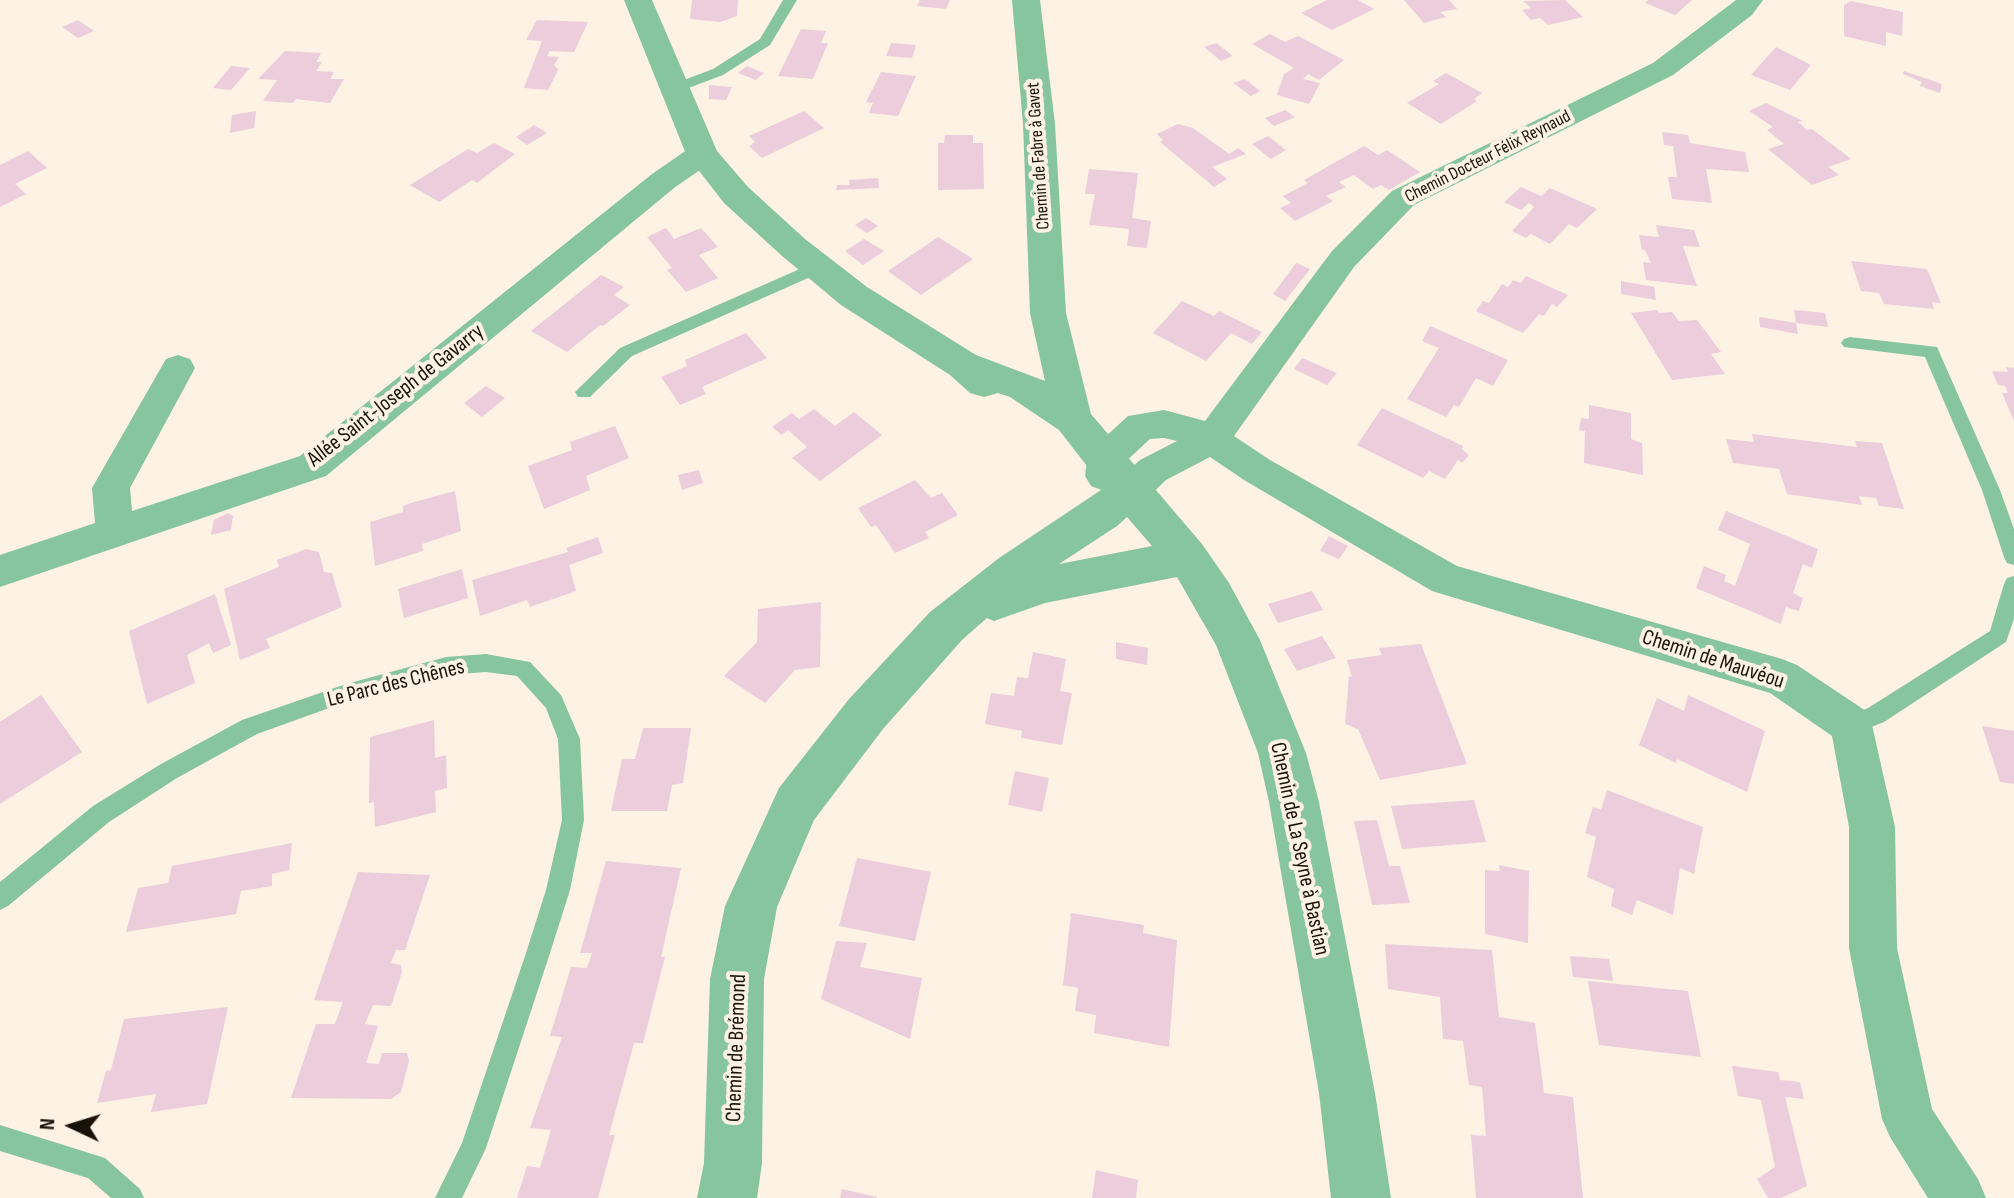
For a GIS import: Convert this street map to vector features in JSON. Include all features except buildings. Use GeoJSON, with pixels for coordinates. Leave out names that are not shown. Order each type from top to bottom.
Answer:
{"type":"FeatureCollection","features":[{"type":"Feature","properties":{"kind":"street","name":"Chemin de La Seyne à Bastian"},"geometry":{"type":"LineString","coordinates":[[638,0],[702,154],[736,195],[854,296],[1024,402],[1073,419],[1113,475],[1187,557],[1213,596],[1237,640],[1282,753],[1294,802],[1347,1093],[1361,1198]]}},
{"type":"Feature","properties":{"kind":"street","name":"Chemin de Fabre à Gavet"},"geometry":{"type":"LineString","coordinates":[[1026,0],[1039,124],[1048,313],[1073,419]]}},
{"type":"Feature","properties":{"kind":"street","name":"Chemin Docteur Félix Reynaud"},"geometry":{"type":"LineString","coordinates":[[1212,439],[1343,259],[1403,198],[1663,69],[1743,9],[1750,0]]}},
{"type":"Feature","properties":{"kind":"street","name":"Allée Saint-Joseph de Gavarry"},"geometry":{"type":"LineString","coordinates":[[0,571],[313,466],[663,181],[702,154]]}},
{"type":"Feature","properties":{"kind":"street","name":"Chemin de Fabre à Gavet"},"geometry":{"type":"LineString","coordinates":[[1024,402],[1048,313]]}},
{"type":"Feature","properties":{"kind":"street"},"geometry":{"type":"LineString","coordinates":[[115,531],[111,488],[178,368]]}},
{"type":"Feature","properties":{"kind":"street","name":"Chemin de La Seyne à Bastian"},"geometry":{"type":"LineString","coordinates":[[1024,402],[1076,459],[1113,475]]}},
{"type":"Feature","properties":{"kind":"street"},"geometry":{"type":"LineString","coordinates":[[1113,475],[1153,470],[1212,439]]}},
{"type":"Feature","properties":{"kind":"street","name":"Chemin de Mauvéou"},"geometry":{"type":"LineString","coordinates":[[1212,439],[1257,470],[1446,579],[1782,678],[1851,725]]}},
{"type":"Feature","properties":{"kind":"street","name":"Chemin de Brémond"},"geometry":{"type":"LineString","coordinates":[[727,1198],[733,1163],[737,979],[751,906],[796,804],[866,714],[946,626],[1014,571],[1102,514],[1113,475]]}},
{"type":"Feature","properties":{"kind":"street","name":"Chemin de Brémond"},"geometry":{"type":"LineString","coordinates":[[946,626],[1003,598],[1045,585],[1187,557]]}},
{"type":"Feature","properties":{"kind":"street"},"geometry":{"type":"LineString","coordinates":[[1851,725],[1872,827],[1873,948],[1908,1119],[1959,1198]]}},
{"type":"Feature","properties":{"kind":"lane"},"geometry":{"type":"LineString","coordinates":[[673,89],[718,72],[765,42],[790,0]]}},
{"type":"Feature","properties":{"kind":"lane"},"geometry":{"type":"LineString","coordinates":[[584,392],[626,352],[818,267]]}},
{"type":"Feature","properties":{"kind":"lane"},"geometry":{"type":"LineString","coordinates":[[1850,343],[1931,351],[1991,490],[2014,557]]}},
{"type":"Feature","properties":{"kind":"lane"},"geometry":{"type":"LineString","coordinates":[[1851,725],[1876,715],[1999,636],[2014,584]]}},
{"type":"Feature","properties":{"kind":"lane","name":"Le Parc des Chênes"},"geometry":{"type":"LineString","coordinates":[[0,898],[101,814],[169,771],[250,727],[346,693],[446,666],[486,663],[523,668],[554,702],[569,739],[573,820],[558,890],[538,953],[473,1148],[448,1198]]}},
{"type":"Feature","properties":{"kind":"lane"},"geometry":{"type":"LineString","coordinates":[[0,1138],[96,1167],[131,1198]]}}]}
